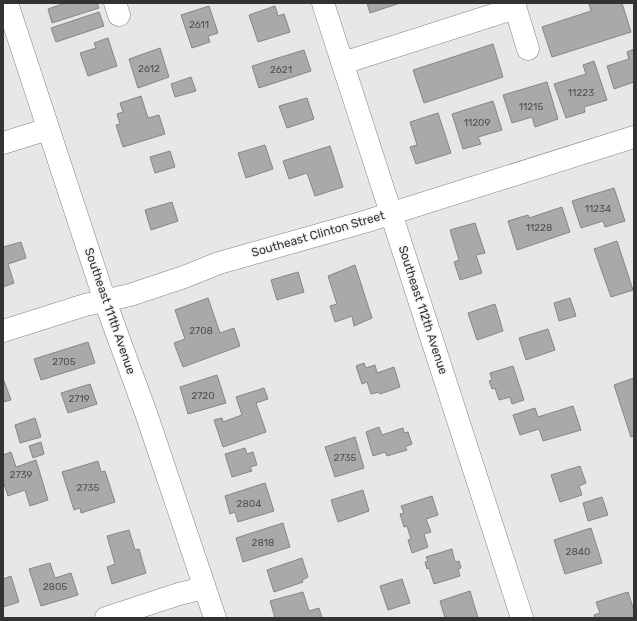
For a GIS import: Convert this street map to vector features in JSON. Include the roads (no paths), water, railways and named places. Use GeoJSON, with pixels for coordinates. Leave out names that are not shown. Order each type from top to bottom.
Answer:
{"type":"FeatureCollection","features":[{"type":"Feature","properties":{"kind":"street","name":"Southeast 112th Avenue"},"geometry":{"type":"LineString","coordinates":[[323,3],[522,618]]}},
{"type":"Feature","properties":{"kind":"street"},"geometry":{"type":"LineString","coordinates":[[343,63],[514,6],[528,49]]}},
{"type":"Feature","properties":{"kind":"street","name":"Southeast 111th Avenue"},"geometry":{"type":"LineString","coordinates":[[8,16],[48,129],[105,301],[147,416],[215,618]]}},
{"type":"Feature","properties":{"kind":"street"},"geometry":{"type":"LineString","coordinates":[[3,144],[48,129]]}},
{"type":"Feature","properties":{"kind":"street","name":"Southeast Clinton Street"},"geometry":{"type":"LineString","coordinates":[[3,331],[85,305],[130,295],[241,256],[391,213],[634,137]]}},
{"type":"Feature","properties":{"kind":"street"},"geometry":{"type":"LineString","coordinates":[[106,618],[179,594],[204,588]]}}]}
